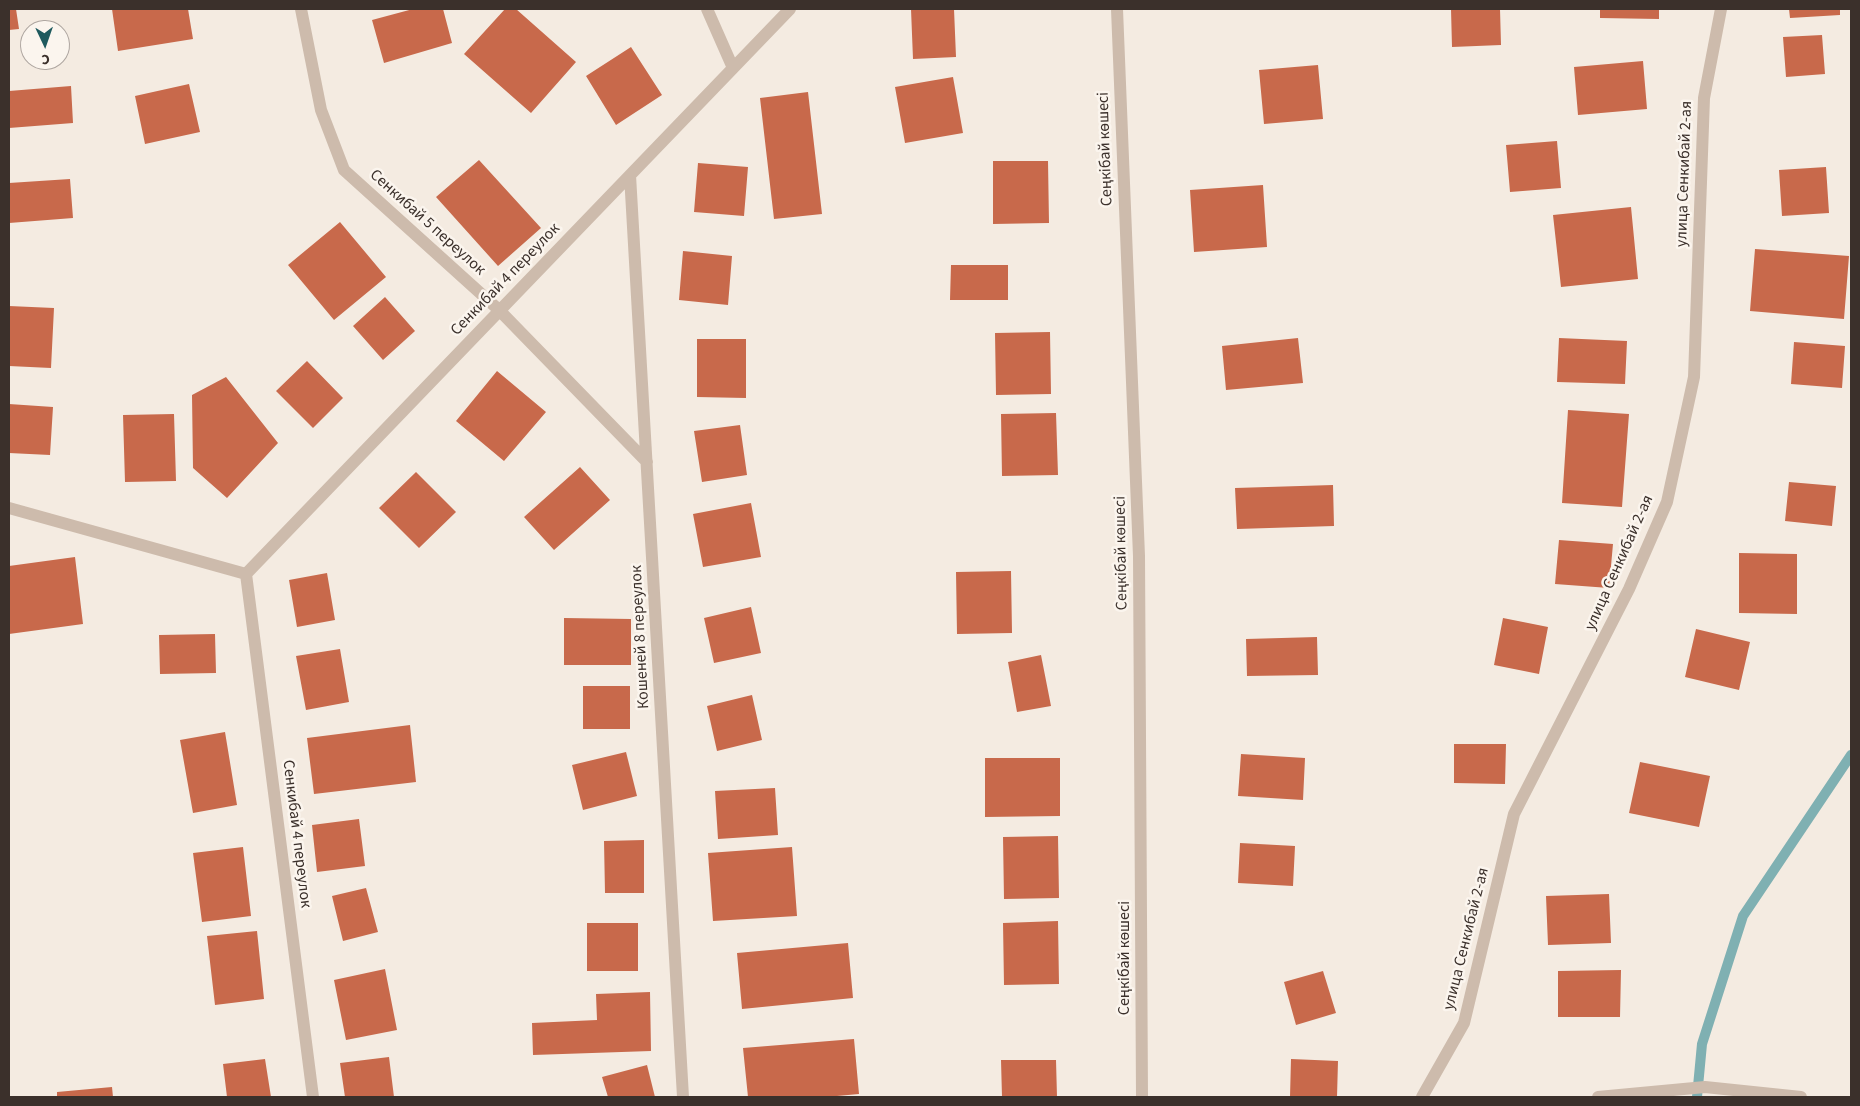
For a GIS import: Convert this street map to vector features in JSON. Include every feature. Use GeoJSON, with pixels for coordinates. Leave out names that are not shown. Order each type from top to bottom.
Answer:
{"type":"FeatureCollection","features":[{"type":"Feature","properties":{"kind":"street","name":"Сенкибай 5 переулок"},"geometry":{"type":"LineString","coordinates":[[301,9],[321,110],[344,170],[499,310],[647,462]]}},
{"type":"Feature","properties":{"kind":"street"},"geometry":{"type":"LineString","coordinates":[[707,9],[733,68]]}},
{"type":"Feature","properties":{"kind":"street","name":"Сенкибай 4 переулок"},"geometry":{"type":"LineString","coordinates":[[313,1097],[246,574],[790,9]]}},
{"type":"Feature","properties":{"kind":"street","name":"Сеңкібай көшесі"},"geometry":{"type":"LineString","coordinates":[[1117,9],[1139,556],[1142,1097]]}},
{"type":"Feature","properties":{"kind":"street","name":"улица Сенкибай 2-ая"},"geometry":{"type":"LineString","coordinates":[[1422,1097],[1464,1023],[1514,814],[1629,590],[1667,502],[1694,377],[1704,98],[1721,9]]}},
{"type":"Feature","properties":{"kind":"street","name":"Кошеней 8 переулок"},"geometry":{"type":"LineString","coordinates":[[630,175],[684,1097]]}},
{"type":"Feature","properties":{"kind":"street"},"geometry":{"type":"LineString","coordinates":[[9,508],[246,574]]}},
{"type":"Feature","properties":{"kind":"street"},"geometry":{"type":"LineString","coordinates":[[1598,1097],[1705,1087],[1801,1097]]}},
{"type":"Feature","properties":{"kind":"building"},"geometry":{"type":"Polygon","coordinates":[[[9,9],[16,9],[19,29],[9,30],[9,9]]]}},
{"type":"Feature","properties":{"kind":"building"},"geometry":{"type":"Polygon","coordinates":[[[112,9],[188,9],[193,39],[118,51],[112,9]]]}},
{"type":"Feature","properties":{"kind":"building"},"geometry":{"type":"Polygon","coordinates":[[[413,9],[443,9],[452,43],[384,63],[372,20],[413,9]]]}},
{"type":"Feature","properties":{"kind":"building"},"geometry":{"type":"Polygon","coordinates":[[[505,9],[516,9],[576,62],[531,113],[464,54],[505,9]]]}},
{"type":"Feature","properties":{"kind":"building"},"geometry":{"type":"Polygon","coordinates":[[[911,9],[954,9],[956,57],[913,59],[911,9]]]}},
{"type":"Feature","properties":{"kind":"building"},"geometry":{"type":"Polygon","coordinates":[[[1451,9],[1500,9],[1501,45],[1452,47],[1451,9]]]}},
{"type":"Feature","properties":{"kind":"building"},"geometry":{"type":"Polygon","coordinates":[[[1600,9],[1659,9],[1659,19],[1600,18],[1600,9]]]}},
{"type":"Feature","properties":{"kind":"building"},"geometry":{"type":"Polygon","coordinates":[[[1789,9],[1840,9],[1840,15],[1790,18],[1789,9]]]}},
{"type":"Feature","properties":{"kind":"building"},"geometry":{"type":"Polygon","coordinates":[[[1822,35],[1825,74],[1786,77],[1783,37],[1822,35]]]}},
{"type":"Feature","properties":{"kind":"building"},"geometry":{"type":"Polygon","coordinates":[[[631,47],[662,95],[616,125],[586,76],[631,47]]]}},
{"type":"Feature","properties":{"kind":"building"},"geometry":{"type":"Polygon","coordinates":[[[1643,61],[1647,109],[1578,115],[1574,67],[1643,61]]]}},
{"type":"Feature","properties":{"kind":"building"},"geometry":{"type":"Polygon","coordinates":[[[1318,65],[1323,119],[1264,124],[1259,70],[1318,65]]]}},
{"type":"Feature","properties":{"kind":"building"},"geometry":{"type":"Polygon","coordinates":[[[953,77],[963,133],[905,143],[895,87],[953,77]]]}},
{"type":"Feature","properties":{"kind":"building"},"geometry":{"type":"Polygon","coordinates":[[[189,84],[200,132],[145,144],[135,96],[189,84]]]}},
{"type":"Feature","properties":{"kind":"building"},"geometry":{"type":"Polygon","coordinates":[[[71,86],[73,123],[9,128],[9,91],[71,86]]]}},
{"type":"Feature","properties":{"kind":"building"},"geometry":{"type":"Polygon","coordinates":[[[808,92],[822,214],[774,219],[760,98],[808,92]]]}},
{"type":"Feature","properties":{"kind":"building"},"geometry":{"type":"Polygon","coordinates":[[[1557,141],[1561,188],[1510,192],[1506,145],[1557,141]]]}},
{"type":"Feature","properties":{"kind":"building"},"geometry":{"type":"Polygon","coordinates":[[[479,160],[541,228],[498,266],[436,197],[479,160]]]}},
{"type":"Feature","properties":{"kind":"building"},"geometry":{"type":"Polygon","coordinates":[[[993,161],[1048,161],[1049,223],[993,224],[993,161]]]}},
{"type":"Feature","properties":{"kind":"building"},"geometry":{"type":"Polygon","coordinates":[[[698,163],[748,167],[744,216],[694,212],[698,163]]]}},
{"type":"Feature","properties":{"kind":"building"},"geometry":{"type":"Polygon","coordinates":[[[1826,167],[1829,213],[1782,216],[1779,170],[1826,167]]]}},
{"type":"Feature","properties":{"kind":"building"},"geometry":{"type":"Polygon","coordinates":[[[70,179],[73,218],[9,223],[9,183],[70,179]]]}},
{"type":"Feature","properties":{"kind":"building"},"geometry":{"type":"Polygon","coordinates":[[[1263,185],[1267,247],[1194,252],[1190,190],[1263,185]]]}},
{"type":"Feature","properties":{"kind":"building"},"geometry":{"type":"Polygon","coordinates":[[[1631,207],[1638,279],[1561,287],[1553,215],[1631,207]]]}},
{"type":"Feature","properties":{"kind":"building"},"geometry":{"type":"Polygon","coordinates":[[[340,222],[386,277],[334,320],[288,265],[340,222]]]}},
{"type":"Feature","properties":{"kind":"building"},"geometry":{"type":"Polygon","coordinates":[[[1755,249],[1849,256],[1844,319],[1750,311],[1755,249]]]}},
{"type":"Feature","properties":{"kind":"building"},"geometry":{"type":"Polygon","coordinates":[[[683,251],[732,256],[728,305],[679,300],[683,251]]]}},
{"type":"Feature","properties":{"kind":"building"},"geometry":{"type":"Polygon","coordinates":[[[951,265],[1008,265],[1008,300],[950,300],[951,265]]]}},
{"type":"Feature","properties":{"kind":"building"},"geometry":{"type":"Polygon","coordinates":[[[385,297],[415,331],[383,360],[353,326],[385,297]]]}},
{"type":"Feature","properties":{"kind":"building"},"geometry":{"type":"Polygon","coordinates":[[[9,306],[54,308],[51,368],[9,366],[9,306]]]}},
{"type":"Feature","properties":{"kind":"building"},"geometry":{"type":"Polygon","coordinates":[[[1050,332],[1051,394],[996,395],[995,333],[1050,332]]]}},
{"type":"Feature","properties":{"kind":"building"},"geometry":{"type":"Polygon","coordinates":[[[1298,338],[1303,383],[1226,390],[1222,346],[1298,338]]]}},
{"type":"Feature","properties":{"kind":"building"},"geometry":{"type":"Polygon","coordinates":[[[1559,338],[1627,341],[1625,384],[1557,382],[1559,338]]]}},
{"type":"Feature","properties":{"kind":"building"},"geometry":{"type":"Polygon","coordinates":[[[697,339],[746,339],[746,398],[697,397],[697,339]]]}},
{"type":"Feature","properties":{"kind":"building"},"geometry":{"type":"Polygon","coordinates":[[[1794,342],[1845,346],[1842,388],[1791,384],[1794,342]]]}},
{"type":"Feature","properties":{"kind":"building"},"geometry":{"type":"Polygon","coordinates":[[[307,361],[343,398],[313,428],[276,391],[307,361]]]}},
{"type":"Feature","properties":{"kind":"building"},"geometry":{"type":"Polygon","coordinates":[[[497,371],[546,412],[504,461],[456,421],[497,371]]]}},
{"type":"Feature","properties":{"kind":"building"},"geometry":{"type":"Polygon","coordinates":[[[226,377],[278,443],[227,498],[193,468],[192,395],[226,377]]]}},
{"type":"Feature","properties":{"kind":"building"},"geometry":{"type":"Polygon","coordinates":[[[9,404],[53,407],[50,455],[9,453],[9,404]]]}},
{"type":"Feature","properties":{"kind":"building"},"geometry":{"type":"Polygon","coordinates":[[[1568,410],[1629,414],[1622,507],[1562,503],[1568,410]]]}},
{"type":"Feature","properties":{"kind":"building"},"geometry":{"type":"Polygon","coordinates":[[[1056,413],[1058,475],[1002,476],[1001,414],[1056,413]]]}},
{"type":"Feature","properties":{"kind":"building"},"geometry":{"type":"Polygon","coordinates":[[[174,414],[176,481],[125,482],[123,415],[174,414]]]}},
{"type":"Feature","properties":{"kind":"building"},"geometry":{"type":"Polygon","coordinates":[[[740,425],[747,475],[702,482],[694,431],[740,425]]]}},
{"type":"Feature","properties":{"kind":"building"},"geometry":{"type":"Polygon","coordinates":[[[580,467],[610,500],[554,550],[524,517],[580,467]]]}},
{"type":"Feature","properties":{"kind":"building"},"geometry":{"type":"Polygon","coordinates":[[[416,472],[456,512],[419,548],[379,508],[416,472]]]}},
{"type":"Feature","properties":{"kind":"building"},"geometry":{"type":"Polygon","coordinates":[[[1789,482],[1836,486],[1832,526],[1785,521],[1789,482]]]}},
{"type":"Feature","properties":{"kind":"building"},"geometry":{"type":"Polygon","coordinates":[[[1333,485],[1334,526],[1237,529],[1235,488],[1333,485]]]}},
{"type":"Feature","properties":{"kind":"building"},"geometry":{"type":"Polygon","coordinates":[[[751,503],[761,557],[703,567],[693,514],[751,503]]]}},
{"type":"Feature","properties":{"kind":"building"},"geometry":{"type":"Polygon","coordinates":[[[1559,540],[1613,544],[1609,588],[1555,584],[1559,540]]]}},
{"type":"Feature","properties":{"kind":"building"},"geometry":{"type":"Polygon","coordinates":[[[1739,553],[1797,554],[1797,614],[1739,613],[1739,553]]]}},
{"type":"Feature","properties":{"kind":"building"},"geometry":{"type":"Polygon","coordinates":[[[75,557],[83,624],[9,634],[9,566],[75,557]]]}},
{"type":"Feature","properties":{"kind":"building"},"geometry":{"type":"Polygon","coordinates":[[[1011,571],[1012,633],[957,634],[956,572],[1011,571]]]}},
{"type":"Feature","properties":{"kind":"building"},"geometry":{"type":"Polygon","coordinates":[[[327,573],[335,620],[297,627],[289,580],[327,573]]]}},
{"type":"Feature","properties":{"kind":"building"},"geometry":{"type":"Polygon","coordinates":[[[751,607],[761,653],[714,663],[704,618],[751,607]]]}},
{"type":"Feature","properties":{"kind":"building"},"geometry":{"type":"Polygon","coordinates":[[[564,618],[631,619],[631,665],[564,665],[564,618]]]}},
{"type":"Feature","properties":{"kind":"building"},"geometry":{"type":"Polygon","coordinates":[[[1503,618],[1548,627],[1539,674],[1494,665],[1503,618]]]}},
{"type":"Feature","properties":{"kind":"building"},"geometry":{"type":"Polygon","coordinates":[[[1696,629],[1750,642],[1739,690],[1685,677],[1696,629]]]}},
{"type":"Feature","properties":{"kind":"building"},"geometry":{"type":"Polygon","coordinates":[[[215,634],[216,673],[160,674],[159,635],[215,634]]]}},
{"type":"Feature","properties":{"kind":"building"},"geometry":{"type":"Polygon","coordinates":[[[1317,637],[1318,675],[1247,676],[1246,639],[1317,637]]]}},
{"type":"Feature","properties":{"kind":"building"},"geometry":{"type":"Polygon","coordinates":[[[340,649],[349,702],[306,710],[296,656],[340,649]]]}},
{"type":"Feature","properties":{"kind":"building"},"geometry":{"type":"Polygon","coordinates":[[[1041,655],[1051,706],[1017,712],[1008,662],[1041,655]]]}},
{"type":"Feature","properties":{"kind":"building"},"geometry":{"type":"Polygon","coordinates":[[[583,686],[630,686],[630,729],[583,729],[583,686]]]}},
{"type":"Feature","properties":{"kind":"building"},"geometry":{"type":"Polygon","coordinates":[[[752,695],[762,740],[717,751],[707,706],[752,695]]]}},
{"type":"Feature","properties":{"kind":"building"},"geometry":{"type":"Polygon","coordinates":[[[410,725],[416,782],[314,794],[307,738],[410,725]]]}},
{"type":"Feature","properties":{"kind":"building"},"geometry":{"type":"Polygon","coordinates":[[[225,732],[237,805],[193,813],[180,740],[225,732]]]}},
{"type":"Feature","properties":{"kind":"building"},"geometry":{"type":"Polygon","coordinates":[[[1454,744],[1506,744],[1505,784],[1454,783],[1454,744]]]}},
{"type":"Feature","properties":{"kind":"building"},"geometry":{"type":"Polygon","coordinates":[[[626,752],[637,796],[583,810],[572,765],[626,752]]]}},
{"type":"Feature","properties":{"kind":"building"},"geometry":{"type":"Polygon","coordinates":[[[1241,754],[1305,758],[1303,800],[1238,796],[1241,754]]]}},
{"type":"Feature","properties":{"kind":"building"},"geometry":{"type":"Polygon","coordinates":[[[985,758],[1060,758],[1060,816],[985,817],[985,758]]]}},
{"type":"Feature","properties":{"kind":"building"},"geometry":{"type":"Polygon","coordinates":[[[1640,762],[1710,776],[1699,827],[1629,813],[1640,762]]]}},
{"type":"Feature","properties":{"kind":"building"},"geometry":{"type":"Polygon","coordinates":[[[775,788],[778,835],[718,839],[715,791],[775,788]]]}},
{"type":"Feature","properties":{"kind":"building"},"geometry":{"type":"Polygon","coordinates":[[[359,819],[365,866],[317,872],[312,825],[359,819]]]}},
{"type":"Feature","properties":{"kind":"building"},"geometry":{"type":"Polygon","coordinates":[[[1058,836],[1059,898],[1004,899],[1003,837],[1058,836]]]}},
{"type":"Feature","properties":{"kind":"building"},"geometry":{"type":"Polygon","coordinates":[[[644,840],[644,893],[605,893],[604,841],[644,840]]]}},
{"type":"Feature","properties":{"kind":"building"},"geometry":{"type":"Polygon","coordinates":[[[1240,843],[1295,846],[1293,886],[1238,883],[1240,843]]]}},
{"type":"Feature","properties":{"kind":"building"},"geometry":{"type":"Polygon","coordinates":[[[243,847],[251,916],[202,922],[193,853],[243,847]]]}},
{"type":"Feature","properties":{"kind":"building"},"geometry":{"type":"Polygon","coordinates":[[[792,847],[797,916],[713,921],[708,853],[792,847]]]}},
{"type":"Feature","properties":{"kind":"building"},"geometry":{"type":"Polygon","coordinates":[[[366,888],[378,932],[343,941],[332,896],[366,888]]]}},
{"type":"Feature","properties":{"kind":"building"},"geometry":{"type":"Polygon","coordinates":[[[1609,894],[1611,943],[1548,945],[1546,896],[1609,894]]]}},
{"type":"Feature","properties":{"kind":"building"},"geometry":{"type":"Polygon","coordinates":[[[1058,921],[1059,984],[1004,985],[1003,923],[1058,921]]]}},
{"type":"Feature","properties":{"kind":"building"},"geometry":{"type":"Polygon","coordinates":[[[587,923],[638,923],[638,971],[587,971],[587,923]]]}},
{"type":"Feature","properties":{"kind":"building"},"geometry":{"type":"Polygon","coordinates":[[[257,931],[264,999],[215,1005],[207,936],[257,931]]]}},
{"type":"Feature","properties":{"kind":"building"},"geometry":{"type":"Polygon","coordinates":[[[848,943],[853,998],[742,1009],[737,953],[848,943]]]}},
{"type":"Feature","properties":{"kind":"building"},"geometry":{"type":"Polygon","coordinates":[[[385,969],[397,1030],[346,1040],[334,980],[385,969]]]}},
{"type":"Feature","properties":{"kind":"building"},"geometry":{"type":"Polygon","coordinates":[[[1621,970],[1620,1017],[1558,1017],[1558,971],[1621,970]]]}},
{"type":"Feature","properties":{"kind":"building"},"geometry":{"type":"Polygon","coordinates":[[[1323,971],[1336,1013],[1296,1025],[1284,982],[1323,971]]]}},
{"type":"Feature","properties":{"kind":"building"},"geometry":{"type":"Polygon","coordinates":[[[650,992],[651,1051],[533,1055],[532,1023],[597,1020],[596,994],[650,992]]]}},
{"type":"Feature","properties":{"kind":"building"},"geometry":{"type":"Polygon","coordinates":[[[854,1039],[859,1094],[826,1097],[748,1097],[743,1048],[854,1039]]]}},
{"type":"Feature","properties":{"kind":"building"},"geometry":{"type":"Polygon","coordinates":[[[389,1057],[394,1097],[345,1097],[340,1063],[389,1057]]]}},
{"type":"Feature","properties":{"kind":"building"},"geometry":{"type":"Polygon","coordinates":[[[265,1059],[271,1097],[227,1097],[223,1064],[265,1059]]]}},
{"type":"Feature","properties":{"kind":"building"},"geometry":{"type":"Polygon","coordinates":[[[1291,1059],[1338,1061],[1337,1097],[1290,1097],[1291,1059]]]}},
{"type":"Feature","properties":{"kind":"building"},"geometry":{"type":"Polygon","coordinates":[[[1001,1060],[1056,1060],[1057,1097],[1002,1097],[1001,1060]]]}},
{"type":"Feature","properties":{"kind":"building"},"geometry":{"type":"Polygon","coordinates":[[[647,1065],[655,1097],[608,1097],[602,1077],[647,1065]]]}},
{"type":"Feature","properties":{"kind":"building"},"geometry":{"type":"Polygon","coordinates":[[[112,1087],[113,1097],[57,1097],[57,1092],[112,1087]]]}},
{"type":"Feature","properties":{"kind":"waterway"},"geometry":{"type":"LineString","coordinates":[[1697,1097],[1702,1044],[1743,916],[1851,755]]}}]}
